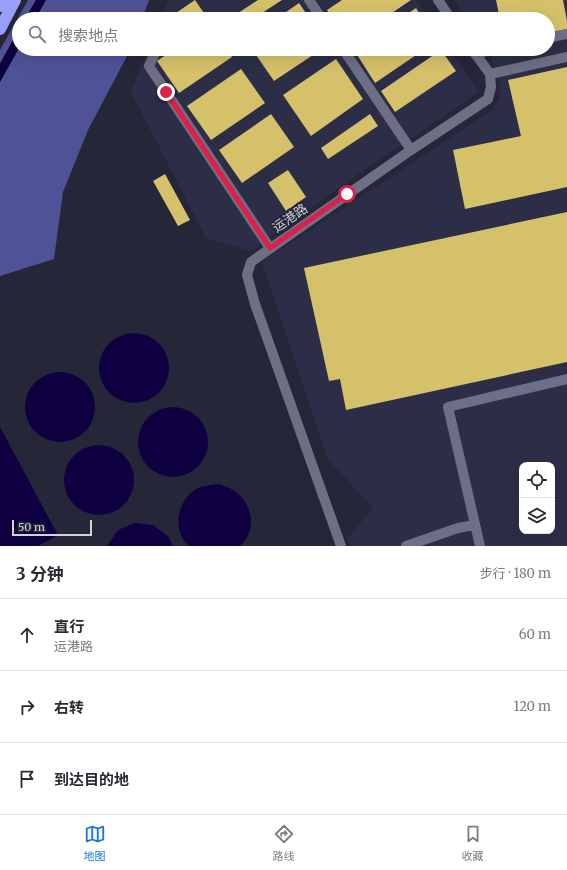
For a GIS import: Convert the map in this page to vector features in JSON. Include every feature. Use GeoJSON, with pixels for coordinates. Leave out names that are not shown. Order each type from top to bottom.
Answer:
{"type":"FeatureCollection","features":[{"type":"Feature","properties":{"kind":"highway"},"geometry":{"type":"LineString","coordinates":[[0,6],[4,0]]}},
{"type":"Feature","properties":{"kind":"highway"},"geometry":{"type":"LineString","coordinates":[[0,28],[15,0]]}},
{"type":"Feature","properties":{"kind":"street"},"geometry":{"type":"LineString","coordinates":[[309,0],[317,12]]}},
{"type":"Feature","properties":{"kind":"street"},"geometry":{"type":"LineString","coordinates":[[438,0],[446,12]]}},
{"type":"Feature","properties":{"kind":"street"},"geometry":{"type":"LineString","coordinates":[[555,37],[567,34]]}},
{"type":"Feature","properties":{"kind":"street"},"geometry":{"type":"LineString","coordinates":[[154,56],[149,66],[270,248]]}},
{"type":"Feature","properties":{"kind":"street"},"geometry":{"type":"LineString","coordinates":[[347,56],[411,150]]}},
{"type":"Feature","properties":{"kind":"street"},"geometry":{"type":"LineString","coordinates":[[477,56],[490,74],[567,56]]}},
{"type":"Feature","properties":{"kind":"street","name":"运港路"},"geometry":{"type":"LineString","coordinates":[[341,546],[258,312],[247,275],[251,262],[411,150],[488,99],[491,87],[490,74]]}},
{"type":"Feature","properties":{"kind":"street"},"geometry":{"type":"LineString","coordinates":[[480,546],[448,406],[567,379]]}},
{"type":"Feature","properties":{"kind":"street"},"geometry":{"type":"LineString","coordinates":[[406,546],[458,528],[475,525]]}},
{"type":"Feature","properties":{"kind":"shaded area"},"geometry":{"type":"Polygon","coordinates":[[[28,0],[36,0],[29,12],[21,12],[28,0]]]}},
{"type":"Feature","properties":{"kind":"shaded area"},"geometry":{"type":"Polygon","coordinates":[[[36,0],[46,0],[39,12],[29,12],[36,0]]]}},
{"type":"Feature","properties":{"kind":"shaded area"},"geometry":{"type":"Polygon","coordinates":[[[46,0],[149,0],[145,12],[39,12],[46,0]]]}},
{"type":"Feature","properties":{"kind":"shaded area"},"geometry":{"type":"Polygon","coordinates":[[[169,0],[416,0],[424,12],[164,12],[169,0]]]}},
{"type":"Feature","properties":{"kind":"shaded area"},"geometry":{"type":"Polygon","coordinates":[[[454,0],[567,0],[567,546],[350,546],[347,539],[373,508],[328,459],[262,262],[492,110],[499,99],[500,84],[491,56],[555,56],[555,12],[462,12],[454,0]]]}},
{"type":"Feature","properties":{"kind":"shaded area"},"geometry":{"type":"Polygon","coordinates":[[[12,29],[12,42],[0,63],[0,50],[12,29]]]}},
{"type":"Feature","properties":{"kind":"shaded area"},"geometry":{"type":"Polygon","coordinates":[[[12,43],[12,56],[15,56],[0,82],[0,64],[12,43]]]}},
{"type":"Feature","properties":{"kind":"shaded area"},"geometry":{"type":"Polygon","coordinates":[[[15,56],[127,56],[88,130],[63,192],[54,259],[0,276],[0,82],[15,56]]]}},
{"type":"Feature","properties":{"kind":"shaded area"},"geometry":{"type":"Polygon","coordinates":[[[145,56],[454,56],[479,92],[334,191],[250,251],[206,238],[131,92],[145,56]]]}},
{"type":"Feature","properties":{"kind":"shaded area"},"geometry":{"type":"Polygon","coordinates":[[[134,333],[147,336],[159,343],[166,355],[169,368],[166,381],[159,393],[147,400],[134,403],[121,400],[109,393],[102,381],[99,368],[102,355],[109,343],[121,336],[134,333]]]}},
{"type":"Feature","properties":{"kind":"shaded area"},"geometry":{"type":"Polygon","coordinates":[[[60,372],[73,375],[85,382],[92,394],[95,407],[92,420],[85,432],[73,439],[60,442],[47,439],[35,432],[28,420],[25,407],[28,394],[35,382],[47,375],[60,372]]]}},
{"type":"Feature","properties":{"kind":"shaded area"},"geometry":{"type":"Polygon","coordinates":[[[173,407],[192,413],[202,423],[208,442],[202,461],[192,471],[173,477],[154,471],[144,461],[138,442],[144,423],[154,413],[173,407]]]}},
{"type":"Feature","properties":{"kind":"shaded area"},"geometry":{"type":"Polygon","coordinates":[[[0,427],[58,535],[38,546],[0,546],[0,427]]]}},
{"type":"Feature","properties":{"kind":"shaded area"},"geometry":{"type":"Polygon","coordinates":[[[99,445],[112,448],[124,455],[131,467],[134,480],[131,493],[124,505],[112,512],[99,515],[86,512],[74,505],[67,493],[64,480],[67,467],[74,455],[86,448],[99,445]]]}},
{"type":"Feature","properties":{"kind":"shaded area"},"geometry":{"type":"Polygon","coordinates":[[[219,484],[230,488],[239,494],[247,505],[250,512],[251,526],[246,540],[240,546],[189,546],[180,534],[179,527],[178,519],[183,504],[192,492],[198,488],[219,484]]]}},
{"type":"Feature","properties":{"kind":"shaded area"},"geometry":{"type":"Polygon","coordinates":[[[135,523],[153,525],[168,536],[173,546],[107,546],[118,530],[135,523]]]}},
{"type":"Feature","properties":{"kind":"building"},"geometry":{"type":"Polygon","coordinates":[[[195,0],[203,12],[177,12],[195,0]]]}},
{"type":"Feature","properties":{"kind":"building"},"geometry":{"type":"Polygon","coordinates":[[[258,0],[282,0],[264,12],[240,12],[258,0]]]}},
{"type":"Feature","properties":{"kind":"building"},"geometry":{"type":"Polygon","coordinates":[[[342,0],[411,0],[393,12],[328,12],[327,10],[342,0]]]}},
{"type":"Feature","properties":{"kind":"building"},"geometry":{"type":"Polygon","coordinates":[[[496,0],[563,0],[567,29],[555,32],[555,12],[499,12],[496,0]]]}},
{"type":"Feature","properties":{"kind":"building"},"geometry":{"type":"Polygon","coordinates":[[[299,3],[305,12],[286,12],[299,3]]]}},
{"type":"Feature","properties":{"kind":"building"},"geometry":{"type":"Polygon","coordinates":[[[416,8],[419,12],[410,12],[416,8]]]}},
{"type":"Feature","properties":{"kind":"building"},"geometry":{"type":"Polygon","coordinates":[[[164,56],[232,57],[179,93],[157,61],[164,56]]]}},
{"type":"Feature","properties":{"kind":"building"},"geometry":{"type":"Polygon","coordinates":[[[257,56],[312,56],[274,81],[257,56]]]}},
{"type":"Feature","properties":{"kind":"building"},"geometry":{"type":"Polygon","coordinates":[[[358,56],[415,56],[375,83],[358,56]]]}},
{"type":"Feature","properties":{"kind":"building"},"geometry":{"type":"Polygon","coordinates":[[[432,56],[445,56],[456,71],[395,112],[381,91],[432,56]]]}},
{"type":"Feature","properties":{"kind":"building"},"geometry":{"type":"Polygon","coordinates":[[[336,59],[363,99],[311,136],[283,95],[336,59]]]}},
{"type":"Feature","properties":{"kind":"building"},"geometry":{"type":"Polygon","coordinates":[[[567,67],[567,187],[465,209],[453,150],[521,136],[508,80],[567,67]]]}},
{"type":"Feature","properties":{"kind":"building"},"geometry":{"type":"Polygon","coordinates":[[[241,69],[265,103],[211,140],[187,106],[241,69]]]}},
{"type":"Feature","properties":{"kind":"building"},"geometry":{"type":"Polygon","coordinates":[[[271,114],[294,147],[242,183],[219,150],[271,114]]]}},
{"type":"Feature","properties":{"kind":"building"},"geometry":{"type":"Polygon","coordinates":[[[370,114],[378,126],[328,159],[321,148],[370,114]]]}},
{"type":"Feature","properties":{"kind":"building"},"geometry":{"type":"Polygon","coordinates":[[[288,170],[306,197],[286,211],[268,183],[288,170]]]}},
{"type":"Feature","properties":{"kind":"building"},"geometry":{"type":"Polygon","coordinates":[[[165,174],[190,220],[178,226],[153,181],[165,174]]]}},
{"type":"Feature","properties":{"kind":"building"},"geometry":{"type":"Polygon","coordinates":[[[567,212],[567,362],[346,410],[340,379],[329,381],[304,268],[567,212]]]}},
{"type":"Feature","properties":{"kind":"route"},"geometry":{"type":"LineString","coordinates":[[166,92],[270,248],[347,194]]}}]}
